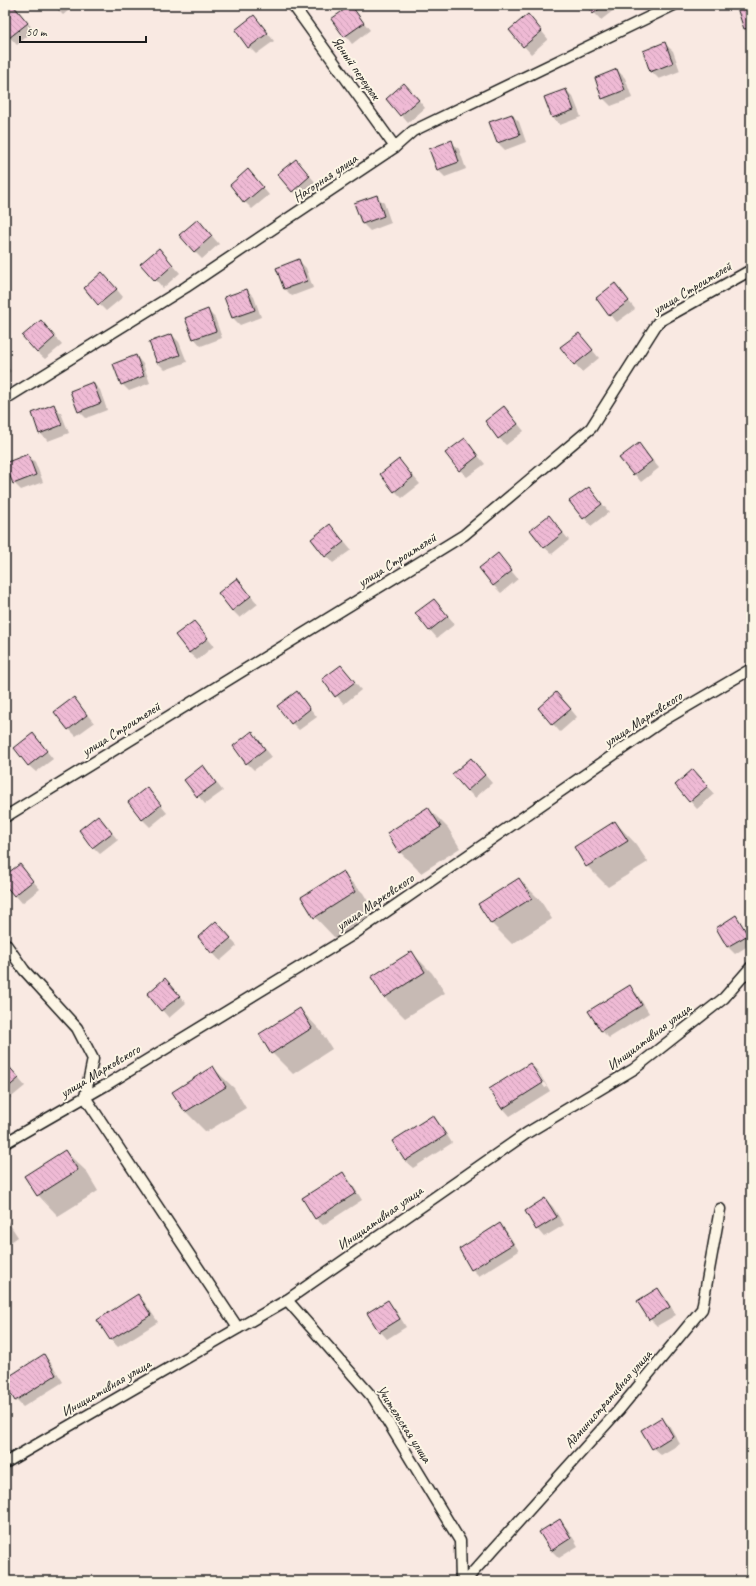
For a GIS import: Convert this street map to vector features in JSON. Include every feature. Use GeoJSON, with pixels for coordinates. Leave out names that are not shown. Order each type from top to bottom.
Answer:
{"type":"FeatureCollection","features":[{"type":"Feature","properties":{"kind":"lane","name":"Ясный переулок"},"geometry":{"type":"LineString","coordinates":[[293,5],[395,148]]}},
{"type":"Feature","properties":{"kind":"lane","name":"Нагорная улица"},"geometry":{"type":"LineString","coordinates":[[5,399],[186,287],[395,148],[413,131],[674,5]]}},
{"type":"Feature","properties":{"kind":"lane","name":"улица Строителей"},"geometry":{"type":"LineString","coordinates":[[5,817],[464,535],[591,428],[658,322],[751,270]]}},
{"type":"Feature","properties":{"kind":"lane","name":"улица Марковского"},"geometry":{"type":"LineString","coordinates":[[5,1143],[85,1097],[354,934],[664,720],[751,668]]}},
{"type":"Feature","properties":{"kind":"lane"},"geometry":{"type":"LineString","coordinates":[[5,943],[24,970],[77,1028],[93,1059],[85,1097],[238,1328]]}},
{"type":"Feature","properties":{"kind":"lane","name":"Инициативная улица"},"geometry":{"type":"LineString","coordinates":[[5,1463],[287,1300],[527,1133],[634,1069],[724,998],[751,967]]}},
{"type":"Feature","properties":{"kind":"lane","name":"Административная улица"},"geometry":{"type":"LineString","coordinates":[[465,1581],[618,1411],[702,1309],[720,1209]]}},
{"type":"Feature","properties":{"kind":"lane","name":"Учительская улица"},"geometry":{"type":"LineString","coordinates":[[287,1300],[374,1399],[460,1541],[461,1581]]}},
{"type":"Feature","properties":{"kind":"building"},"geometry":{"type":"Polygon","coordinates":[[[13,5],[28,23],[9,38],[5,34],[5,12],[13,5]]]}},
{"type":"Feature","properties":{"kind":"building"},"geometry":{"type":"Polygon","coordinates":[[[351,5],[364,23],[344,37],[331,19],[351,5]]]}},
{"type":"Feature","properties":{"kind":"building"},"geometry":{"type":"Polygon","coordinates":[[[586,5],[604,5],[593,14],[586,5]]]}},
{"type":"Feature","properties":{"kind":"building"},"geometry":{"type":"Polygon","coordinates":[[[745,5],[751,5],[751,27],[744,29],[737,8],[745,5]]]}},
{"type":"Feature","properties":{"kind":"building"},"geometry":{"type":"Polygon","coordinates":[[[528,14],[542,31],[523,47],[509,30],[528,14]]]}},
{"type":"Feature","properties":{"kind":"building"},"geometry":{"type":"Polygon","coordinates":[[[254,15],[268,33],[248,48],[235,30],[254,15]]]}},
{"type":"Feature","properties":{"kind":"building"},"geometry":{"type":"Polygon","coordinates":[[[665,42],[673,63],[650,72],[643,51],[665,42]]]}},
{"type":"Feature","properties":{"kind":"building"},"geometry":{"type":"Polygon","coordinates":[[[617,69],[625,90],[602,99],[595,78],[617,69]]]}},
{"type":"Feature","properties":{"kind":"building"},"geometry":{"type":"Polygon","coordinates":[[[404,83],[419,100],[400,116],[386,99],[404,83]]]}},
{"type":"Feature","properties":{"kind":"building"},"geometry":{"type":"Polygon","coordinates":[[[566,89],[574,110],[552,118],[544,97],[566,89]]]}},
{"type":"Feature","properties":{"kind":"building"},"geometry":{"type":"Polygon","coordinates":[[[512,114],[520,135],[497,143],[489,122],[512,114]]]}},
{"type":"Feature","properties":{"kind":"building"},"geometry":{"type":"Polygon","coordinates":[[[452,140],[459,162],[437,170],[429,149],[452,140]]]}},
{"type":"Feature","properties":{"kind":"building"},"geometry":{"type":"Polygon","coordinates":[[[296,159],[310,176],[292,192],[277,174],[296,159]]]}},
{"type":"Feature","properties":{"kind":"building"},"geometry":{"type":"Polygon","coordinates":[[[248,169],[263,187],[244,203],[230,185],[248,169]]]}},
{"type":"Feature","properties":{"kind":"building"},"geometry":{"type":"Polygon","coordinates":[[[377,195],[384,216],[362,224],[354,203],[377,195]]]}},
{"type":"Feature","properties":{"kind":"building"},"geometry":{"type":"Polygon","coordinates":[[[198,219],[212,236],[194,252],[179,235],[198,219]]]}},
{"type":"Feature","properties":{"kind":"building"},"geometry":{"type":"Polygon","coordinates":[[[159,248],[173,265],[155,281],[140,264],[159,248]]]}},
{"type":"Feature","properties":{"kind":"building"},"geometry":{"type":"Polygon","coordinates":[[[299,259],[307,281],[284,289],[276,268],[299,259]]]}},
{"type":"Feature","properties":{"kind":"building"},"geometry":{"type":"Polygon","coordinates":[[[102,272],[117,289],[98,305],[84,288],[102,272]]]}},
{"type":"Feature","properties":{"kind":"building"},"geometry":{"type":"Polygon","coordinates":[[[615,283],[629,301],[609,316],[596,298],[615,283]]]}},
{"type":"Feature","properties":{"kind":"building"},"geometry":{"type":"Polygon","coordinates":[[[247,289],[255,310],[232,318],[224,297],[247,289]]]}},
{"type":"Feature","properties":{"kind":"building"},"geometry":{"type":"Polygon","coordinates":[[[208,309],[216,331],[193,339],[185,318],[208,309]]]}},
{"type":"Feature","properties":{"kind":"building"},"geometry":{"type":"Polygon","coordinates":[[[41,320],[55,337],[37,353],[22,336],[41,320]]]}},
{"type":"Feature","properties":{"kind":"building"},"geometry":{"type":"Polygon","coordinates":[[[579,333],[593,350],[574,365],[560,347],[579,333]]]}},
{"type":"Feature","properties":{"kind":"building"},"geometry":{"type":"Polygon","coordinates":[[[172,334],[180,355],[157,363],[149,342],[172,334]]]}},
{"type":"Feature","properties":{"kind":"building"},"geometry":{"type":"Polygon","coordinates":[[[136,355],[144,376],[121,385],[113,364],[136,355]]]}},
{"type":"Feature","properties":{"kind":"building"},"geometry":{"type":"Polygon","coordinates":[[[93,382],[101,403],[78,412],[70,391],[93,382]]]}},
{"type":"Feature","properties":{"kind":"building"},"geometry":{"type":"Polygon","coordinates":[[[54,404],[62,425],[39,434],[32,413],[54,404]]]}},
{"type":"Feature","properties":{"kind":"building"},"geometry":{"type":"Polygon","coordinates":[[[504,406],[518,424],[498,439],[485,421],[504,406]]]}},
{"type":"Feature","properties":{"kind":"building"},"geometry":{"type":"Polygon","coordinates":[[[465,438],[478,456],[459,471],[445,453],[465,438]]]}},
{"type":"Feature","properties":{"kind":"building"},"geometry":{"type":"Polygon","coordinates":[[[639,443],[652,461],[633,475],[619,458],[639,443]]]}},
{"type":"Feature","properties":{"kind":"building"},"geometry":{"type":"Polygon","coordinates":[[[28,454],[36,475],[13,484],[5,463],[28,454]]]}},
{"type":"Feature","properties":{"kind":"building"},"geometry":{"type":"Polygon","coordinates":[[[399,459],[413,477],[394,492],[380,474],[399,459]]]}},
{"type":"Feature","properties":{"kind":"building"},"geometry":{"type":"Polygon","coordinates":[[[589,487],[602,504],[583,519],[569,501],[589,487]]]}},
{"type":"Feature","properties":{"kind":"building"},"geometry":{"type":"Polygon","coordinates":[[[549,515],[563,533],[544,548],[530,530],[549,515]]]}},
{"type":"Feature","properties":{"kind":"building"},"geometry":{"type":"Polygon","coordinates":[[[330,524],[344,542],[325,557],[311,539],[330,524]]]}},
{"type":"Feature","properties":{"kind":"building"},"geometry":{"type":"Polygon","coordinates":[[[498,553],[512,571],[493,586],[479,568],[498,553]]]}},
{"type":"Feature","properties":{"kind":"building"},"geometry":{"type":"Polygon","coordinates":[[[237,578],[251,596],[232,611],[218,593],[237,578]]]}},
{"type":"Feature","properties":{"kind":"building"},"geometry":{"type":"Polygon","coordinates":[[[434,599],[448,616],[429,631],[415,613],[434,599]]]}},
{"type":"Feature","properties":{"kind":"building"},"geometry":{"type":"Polygon","coordinates":[[[194,621],[208,638],[189,653],[175,635],[194,621]]]}},
{"type":"Feature","properties":{"kind":"building"},"geometry":{"type":"Polygon","coordinates":[[[341,665],[355,682],[335,697],[322,679],[341,665]]]}},
{"type":"Feature","properties":{"kind":"building"},"geometry":{"type":"Polygon","coordinates":[[[297,691],[310,709],[291,724],[277,706],[297,691]]]}},
{"type":"Feature","properties":{"kind":"building"},"geometry":{"type":"Polygon","coordinates":[[[556,692],[571,709],[552,725],[538,708],[556,692]]]}},
{"type":"Feature","properties":{"kind":"building"},"geometry":{"type":"Polygon","coordinates":[[[74,697],[87,715],[68,730],[54,712],[74,697]]]}},
{"type":"Feature","properties":{"kind":"building"},"geometry":{"type":"Polygon","coordinates":[[[252,731],[265,749],[246,764],[233,746],[252,731]]]}},
{"type":"Feature","properties":{"kind":"building"},"geometry":{"type":"Polygon","coordinates":[[[33,733],[47,751],[28,766],[14,748],[33,733]]]}},
{"type":"Feature","properties":{"kind":"building"},"geometry":{"type":"Polygon","coordinates":[[[471,758],[485,775],[467,791],[452,774],[471,758]]]}},
{"type":"Feature","properties":{"kind":"building"},"geometry":{"type":"Polygon","coordinates":[[[203,765],[216,783],[197,797],[184,780],[203,765]]]}},
{"type":"Feature","properties":{"kind":"building"},"geometry":{"type":"Polygon","coordinates":[[[693,769],[708,786],[689,802],[675,785],[693,769]]]}},
{"type":"Feature","properties":{"kind":"building"},"geometry":{"type":"Polygon","coordinates":[[[147,787],[161,805],[142,820],[128,802],[147,787]]]}},
{"type":"Feature","properties":{"kind":"building"},"geometry":{"type":"Polygon","coordinates":[[[428,807],[441,827],[399,853],[387,833],[428,807]]]}},
{"type":"Feature","properties":{"kind":"building"},"geometry":{"type":"Polygon","coordinates":[[[98,815],[112,833],[92,848],[79,830],[98,815]]]}},
{"type":"Feature","properties":{"kind":"building"},"geometry":{"type":"Polygon","coordinates":[[[615,821],[628,841],[586,867],[574,847],[615,821]]]}},
{"type":"Feature","properties":{"kind":"building"},"geometry":{"type":"Polygon","coordinates":[[[20,864],[33,881],[14,896],[5,885],[5,875],[20,864]]]}},
{"type":"Feature","properties":{"kind":"building"},"geometry":{"type":"Polygon","coordinates":[[[343,871],[355,892],[314,918],[301,897],[343,871]]]}},
{"type":"Feature","properties":{"kind":"building"},"geometry":{"type":"Polygon","coordinates":[[[519,878],[532,898],[491,924],[478,904],[519,878]]]}},
{"type":"Feature","properties":{"kind":"building"},"geometry":{"type":"Polygon","coordinates":[[[736,915],[748,935],[727,947],[716,928],[736,915]]]}},
{"type":"Feature","properties":{"kind":"building"},"geometry":{"type":"Polygon","coordinates":[[[216,921],[231,938],[212,954],[198,937],[216,921]]]}},
{"type":"Feature","properties":{"kind":"building"},"geometry":{"type":"Polygon","coordinates":[[[412,951],[425,972],[384,998],[371,977],[412,951]]]}},
{"type":"Feature","properties":{"kind":"building"},"geometry":{"type":"Polygon","coordinates":[[[165,978],[180,996],[161,1011],[147,994],[165,978]]]}},
{"type":"Feature","properties":{"kind":"building"},"geometry":{"type":"Polygon","coordinates":[[[630,985],[642,1005],[601,1031],[588,1011],[630,985]]]}},
{"type":"Feature","properties":{"kind":"building"},"geometry":{"type":"Polygon","coordinates":[[[300,1008],[312,1028],[271,1054],[259,1034],[300,1008]]]}},
{"type":"Feature","properties":{"kind":"building"},"geometry":{"type":"Polygon","coordinates":[[[5,1062],[19,1078],[5,1090],[5,1062]]]}},
{"type":"Feature","properties":{"kind":"building"},"geometry":{"type":"Polygon","coordinates":[[[530,1063],[543,1083],[502,1109],[489,1089],[530,1063]]]}},
{"type":"Feature","properties":{"kind":"building"},"geometry":{"type":"Polygon","coordinates":[[[213,1066],[226,1087],[185,1112],[172,1092],[213,1066]]]}},
{"type":"Feature","properties":{"kind":"building"},"geometry":{"type":"Polygon","coordinates":[[[433,1115],[446,1135],[405,1161],[392,1141],[433,1115]]]}},
{"type":"Feature","properties":{"kind":"building"},"geometry":{"type":"Polygon","coordinates":[[[65,1150],[78,1170],[37,1196],[24,1176],[65,1150]]]}},
{"type":"Feature","properties":{"kind":"building"},"geometry":{"type":"Polygon","coordinates":[[[343,1172],[356,1193],[315,1219],[302,1198],[343,1172]]]}},
{"type":"Feature","properties":{"kind":"building"},"geometry":{"type":"Polygon","coordinates":[[[545,1198],[557,1217],[536,1230],[525,1211],[545,1198]]]}},
{"type":"Feature","properties":{"kind":"building"},"geometry":{"type":"Polygon","coordinates":[[[500,1223],[513,1244],[471,1270],[459,1249],[500,1223]]]}},
{"type":"Feature","properties":{"kind":"building"},"geometry":{"type":"Polygon","coordinates":[[[658,1288],[670,1307],[649,1320],[637,1301],[658,1288]]]}},
{"type":"Feature","properties":{"kind":"building"},"geometry":{"type":"Polygon","coordinates":[[[138,1294],[151,1315],[110,1340],[97,1320],[138,1294]]]}},
{"type":"Feature","properties":{"kind":"building"},"geometry":{"type":"Polygon","coordinates":[[[388,1300],[400,1319],[379,1332],[367,1313],[388,1300]]]}},
{"type":"Feature","properties":{"kind":"building"},"geometry":{"type":"Polygon","coordinates":[[[44,1354],[56,1375],[15,1401],[5,1384],[5,1379],[44,1354]]]}},
{"type":"Feature","properties":{"kind":"building"},"geometry":{"type":"Polygon","coordinates":[[[662,1417],[673,1436],[652,1449],[641,1430],[662,1417]]]}},
{"type":"Feature","properties":{"kind":"building"},"geometry":{"type":"Polygon","coordinates":[[[560,1519],[571,1538],[551,1551],[539,1532],[560,1519]]]}}]}
